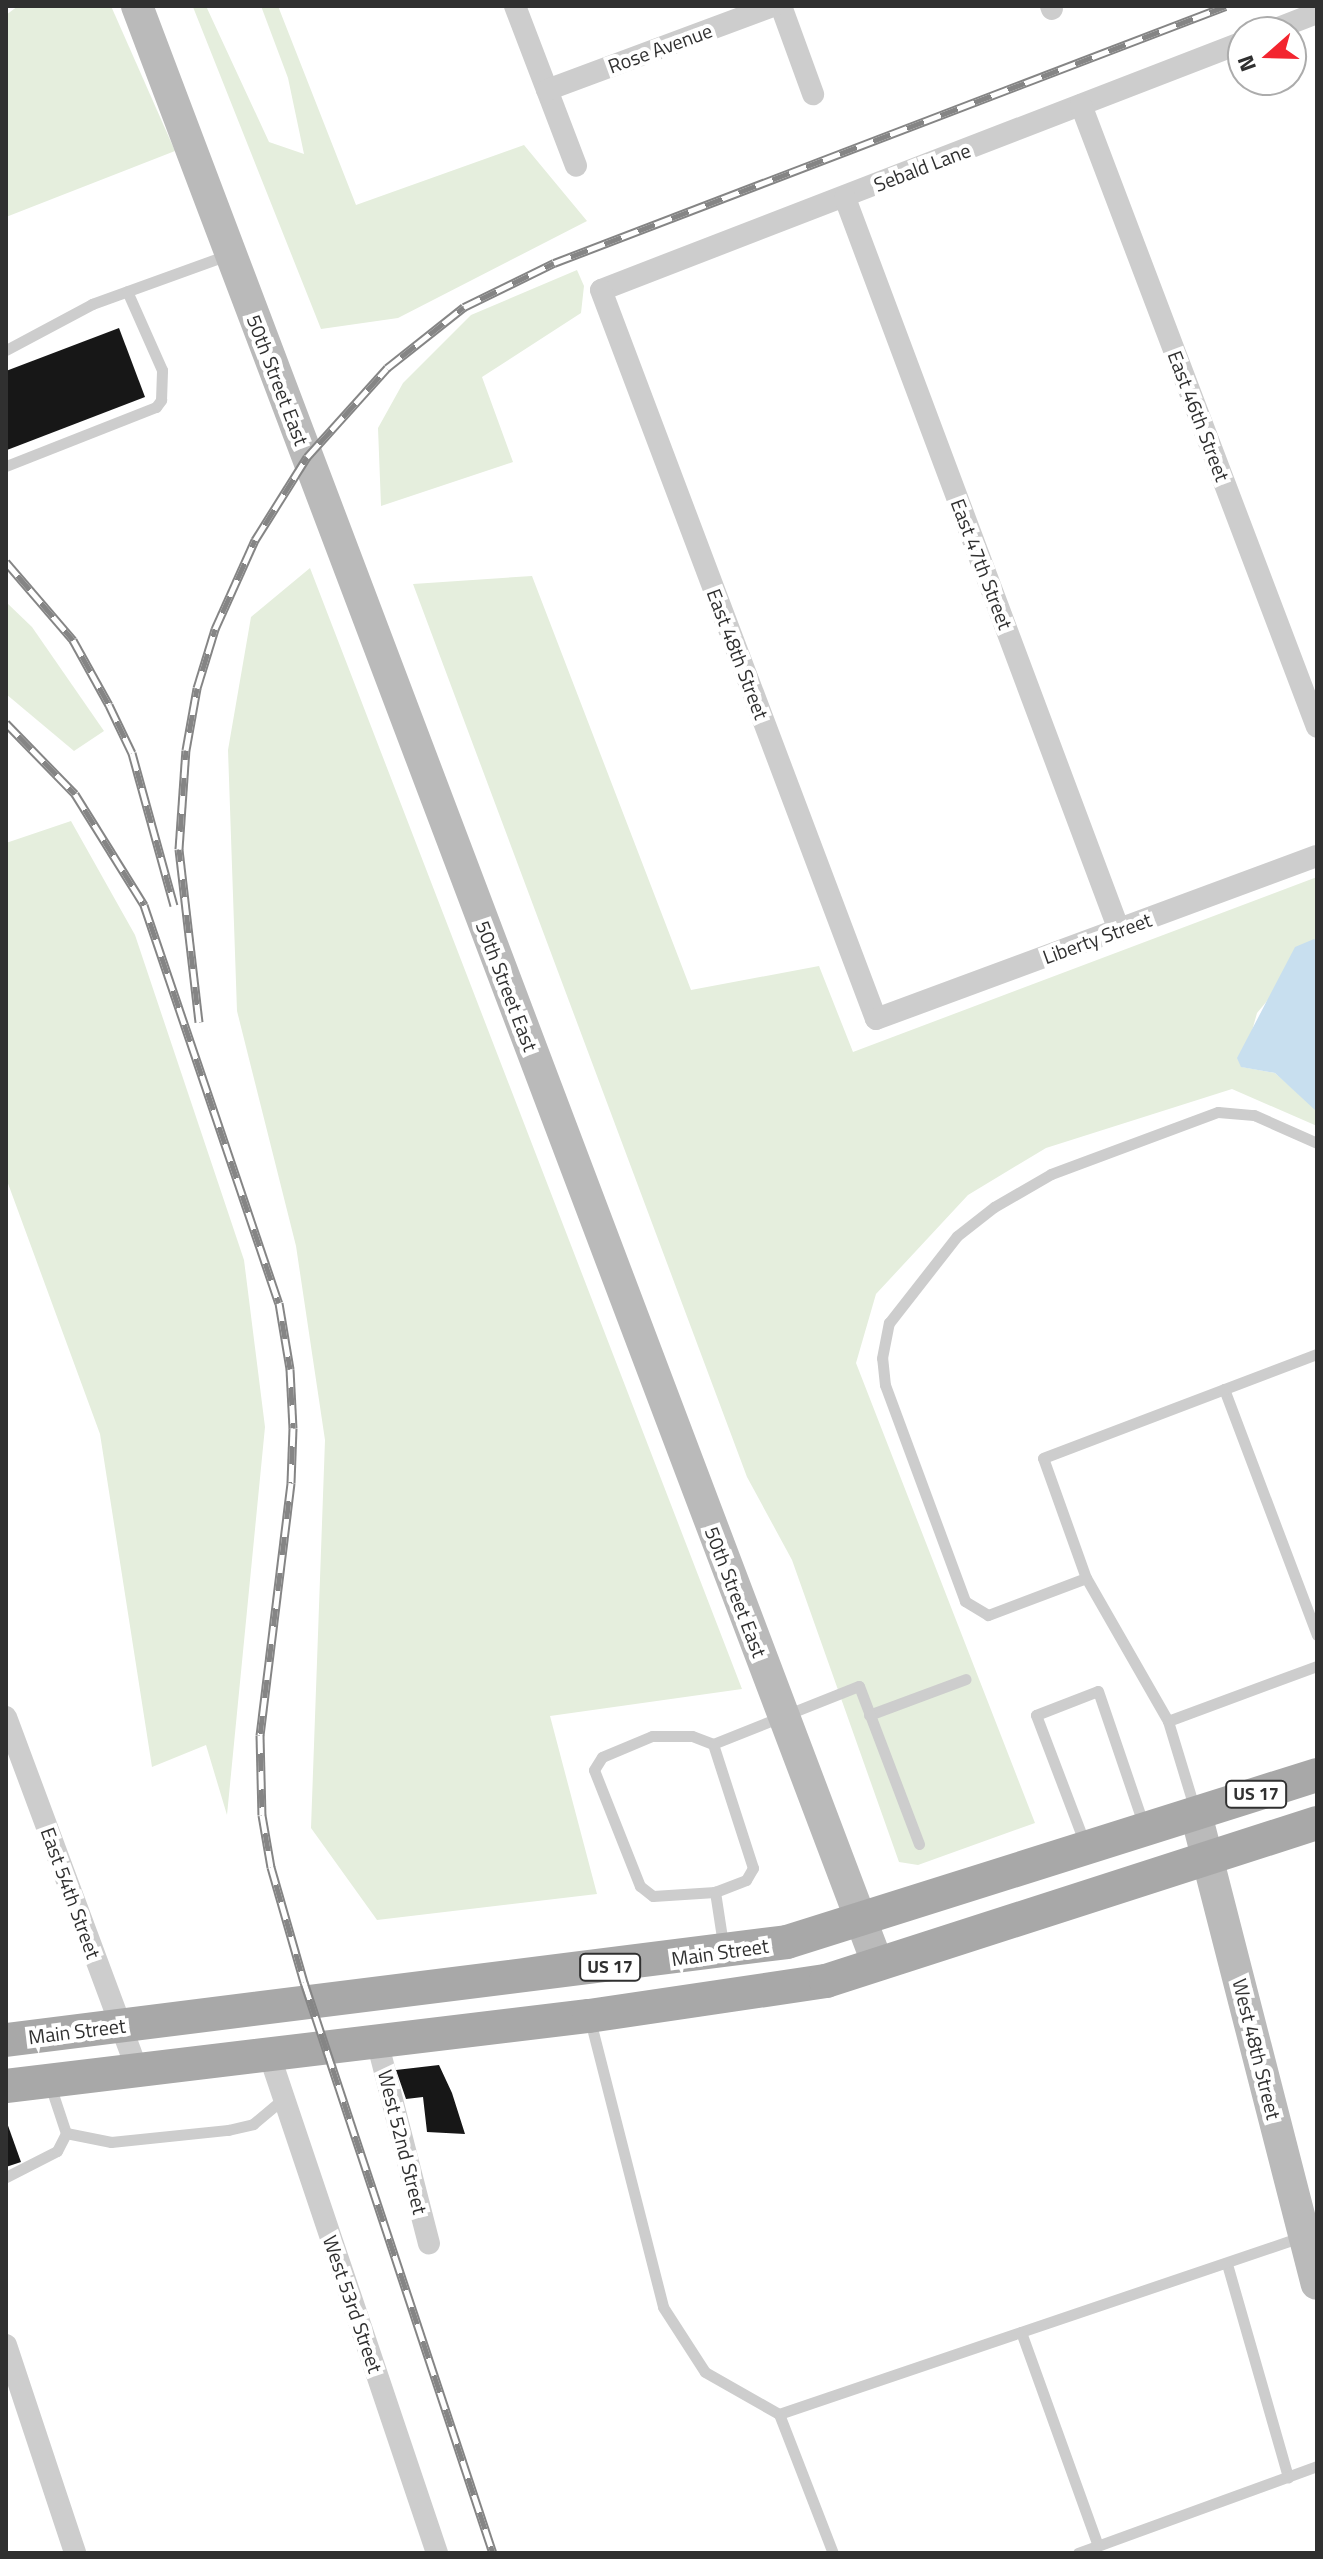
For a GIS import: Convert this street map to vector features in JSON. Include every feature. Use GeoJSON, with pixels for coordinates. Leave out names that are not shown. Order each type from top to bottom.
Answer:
{"type":"FeatureCollection","features":[{"type":"Feature","properties":{"kind":"main road","name":"Main Street"},"geometry":{"type":"LineString","coordinates":[[6,2040],[724,1953],[861,1922],[1317,1775]]}},
{"type":"Feature","properties":{"kind":"main road","name":"US 17"},"geometry":{"type":"LineString","coordinates":[[6,2086],[764,1992],[878,1965],[1317,1823]]}},
{"type":"Feature","properties":{"kind":"street","name":"50th Street East"},"geometry":{"type":"LineString","coordinates":[[137,6],[878,1965]]}},
{"type":"Feature","properties":{"kind":"street"},"geometry":{"type":"LineString","coordinates":[[515,6],[576,166]]}},
{"type":"Feature","properties":{"kind":"street","name":"Rose Avenue"},"geometry":{"type":"LineString","coordinates":[[547,90],[773,6]]}},
{"type":"Feature","properties":{"kind":"street"},"geometry":{"type":"LineString","coordinates":[[781,6],[813,94]]}},
{"type":"Feature","properties":{"kind":"street","name":"Sebald Lane"},"geometry":{"type":"LineString","coordinates":[[601,290],[1227,48]]}},
{"type":"Feature","properties":{"kind":"street","name":"East 46th Street"},"geometry":{"type":"LineString","coordinates":[[1081,105],[1317,727]]}},
{"type":"Feature","properties":{"kind":"street","name":"East 47th Street"},"geometry":{"type":"LineString","coordinates":[[845,198],[1119,930]]}},
{"type":"Feature","properties":{"kind":"street","name":"East 48th Street"},"geometry":{"type":"LineString","coordinates":[[601,290],[876,1019]]}},
{"type":"Feature","properties":{"kind":"street","name":"Liberty Street"},"geometry":{"type":"LineString","coordinates":[[876,1019],[1317,856]]}},
{"type":"Feature","properties":{"kind":"street","name":"East 54th Street"},"geometry":{"type":"LineString","coordinates":[[6,1717],[137,2070]]}},
{"type":"Feature","properties":{"kind":"street","name":"West 48th Street"},"geometry":{"type":"LineString","coordinates":[[1196,1814],[1317,2284]]}},
{"type":"Feature","properties":{"kind":"street","name":"West 52nd Street"},"geometry":{"type":"LineString","coordinates":[[377,2041],[429,2243]]}},
{"type":"Feature","properties":{"kind":"street","name":"West 53rd Street"},"geometry":{"type":"LineString","coordinates":[[269,2054],[437,2553]]}},
{"type":"Feature","properties":{"kind":"street"},"geometry":{"type":"LineString","coordinates":[[6,2345],[75,2553]]}},
{"type":"Feature","properties":{"kind":"lane"},"geometry":{"type":"LineString","coordinates":[[6,350],[127,291],[230,253]]}},
{"type":"Feature","properties":{"kind":"lane"},"geometry":{"type":"LineString","coordinates":[[6,466],[156,407],[161,400],[162,370],[127,291]]}},
{"type":"Feature","properties":{"kind":"lane"},"geometry":{"type":"LineString","coordinates":[[1086,1578],[988,1615],[965,1601],[885,1385],[882,1358],[889,1323],[957,1236],[994,1207],[1051,1174],[1218,1112],[1254,1115],[1317,1143]]}},
{"type":"Feature","properties":{"kind":"lane"},"geometry":{"type":"LineString","coordinates":[[1196,1814],[1168,1721],[1086,1578],[1043,1458],[1317,1354]]}},
{"type":"Feature","properties":{"kind":"lane"},"geometry":{"type":"LineString","coordinates":[[1224,1389],[1317,1635]]}},
{"type":"Feature","properties":{"kind":"lane"},"geometry":{"type":"LineString","coordinates":[[1168,1721],[1317,1666]]}},
{"type":"Feature","properties":{"kind":"lane"},"geometry":{"type":"LineString","coordinates":[[869,1715],[966,1679]]}},
{"type":"Feature","properties":{"kind":"lane"},"geometry":{"type":"LineString","coordinates":[[713,1744],[753,1868],[746,1880],[715,1892],[653,1896],[640,1886],[594,1770],[602,1757],[652,1736],[692,1736],[713,1744],[859,1686],[919,1844]]}},
{"type":"Feature","properties":{"kind":"lane"},"geometry":{"type":"LineString","coordinates":[[1086,1849],[1036,1715],[1098,1691],[1145,1830]]}},
{"type":"Feature","properties":{"kind":"lane"},"geometry":{"type":"LineString","coordinates":[[715,1892],[724,1953]]}},
{"type":"Feature","properties":{"kind":"lane"},"geometry":{"type":"LineString","coordinates":[[589,2016],[663,2307],[705,2372],[779,2414],[833,2553]]}},
{"type":"Feature","properties":{"kind":"lane"},"geometry":{"type":"LineString","coordinates":[[6,2177],[57,2151],[66,2133],[49,2081]]}},
{"type":"Feature","properties":{"kind":"lane"},"geometry":{"type":"LineString","coordinates":[[66,2133],[111,2142],[228,2130],[253,2124],[284,2098]]}},
{"type":"Feature","properties":{"kind":"lane"},"geometry":{"type":"LineString","coordinates":[[779,2414],[1305,2236]]}},
{"type":"Feature","properties":{"kind":"lane"},"geometry":{"type":"LineString","coordinates":[[1227,2264],[1288,2477]]}},
{"type":"Feature","properties":{"kind":"lane"},"geometry":{"type":"LineString","coordinates":[[1021,2332],[1098,2546]]}},
{"type":"Feature","properties":{"kind":"lane"},"geometry":{"type":"LineString","coordinates":[[1078,2553],[1317,2466]]}},
{"type":"Feature","properties":{"kind":"green space"},"geometry":{"type":"Polygon","coordinates":[[[18,6],[111,6],[175,151],[6,217],[6,15],[18,6]]]}},
{"type":"Feature","properties":{"kind":"green space"},"geometry":{"type":"Polygon","coordinates":[[[206,6],[269,142],[304,154],[288,78],[261,6],[278,6],[356,205],[524,145],[587,221],[398,318],[321,329],[193,7],[206,6]]]}},
{"type":"Feature","properties":{"kind":"green space"},"geometry":{"type":"Polygon","coordinates":[[[577,270],[584,286],[581,313],[482,377],[513,462],[381,506],[378,428],[403,383],[471,315],[577,270]]]}},
{"type":"Feature","properties":{"kind":"green space"},"geometry":{"type":"Polygon","coordinates":[[[310,568],[742,1689],[550,1716],[597,1894],[377,1920],[311,1828],[325,1440],[296,1246],[237,1011],[228,750],[251,617],[310,568]]]}},
{"type":"Feature","properties":{"kind":"green space"},"geometry":{"type":"Polygon","coordinates":[[[532,576],[691,990],[819,966],[853,1052],[1317,877],[1317,941],[1257,1013],[1242,1067],[1275,1073],[1317,1110],[1317,1126],[1232,1089],[1046,1148],[968,1195],[876,1294],[856,1363],[1035,1823],[918,1865],[899,1862],[792,1560],[747,1477],[413,584],[532,576]]]}},
{"type":"Feature","properties":{"kind":"green space"},"geometry":{"type":"Polygon","coordinates":[[[6,602],[32,627],[104,731],[74,751],[6,694],[6,602]]]}},
{"type":"Feature","properties":{"kind":"green space"},"geometry":{"type":"Polygon","coordinates":[[[71,821],[135,935],[244,1260],[265,1427],[227,1815],[206,1745],[152,1767],[100,1434],[6,1178],[6,843],[71,821]]]}},
{"type":"Feature","properties":{"kind":"water"},"geometry":{"type":"Polygon","coordinates":[[[1314,939],[1317,941],[1315,1110],[1275,1073],[1241,1067],[1237,1058],[1295,947],[1314,939]]]}},
{"type":"Feature","properties":{"kind":"building"},"geometry":{"type":"Polygon","coordinates":[[[119,328],[145,397],[7,450],[6,371],[119,328]]]}},
{"type":"Feature","properties":{"kind":"building"},"geometry":{"type":"Polygon","coordinates":[[[439,2065],[465,2134],[427,2132],[423,2097],[406,2099],[396,2070],[439,2065]]]}},
{"type":"Feature","properties":{"kind":"building"},"geometry":{"type":"Polygon","coordinates":[[[6,2120],[21,2162],[6,2167],[6,2120]]]}},
{"type":"Feature","properties":{"kind":"railway"},"geometry":{"type":"LineString","coordinates":[[199,1022],[179,849],[186,750],[197,688],[215,629],[255,540],[307,457],[387,368],[464,307],[554,263],[1226,6]]}},
{"type":"Feature","properties":{"kind":"railway"},"geometry":{"type":"LineString","coordinates":[[6,562],[73,640],[109,705],[132,753],[174,905]]}},
{"type":"Feature","properties":{"kind":"railway"},"geometry":{"type":"LineString","coordinates":[[6,723],[75,794],[144,905],[279,1303],[290,1369],[293,1428],[291,1483],[260,1735],[262,1815],[271,1867],[304,1982],[493,2553]]}}]}
